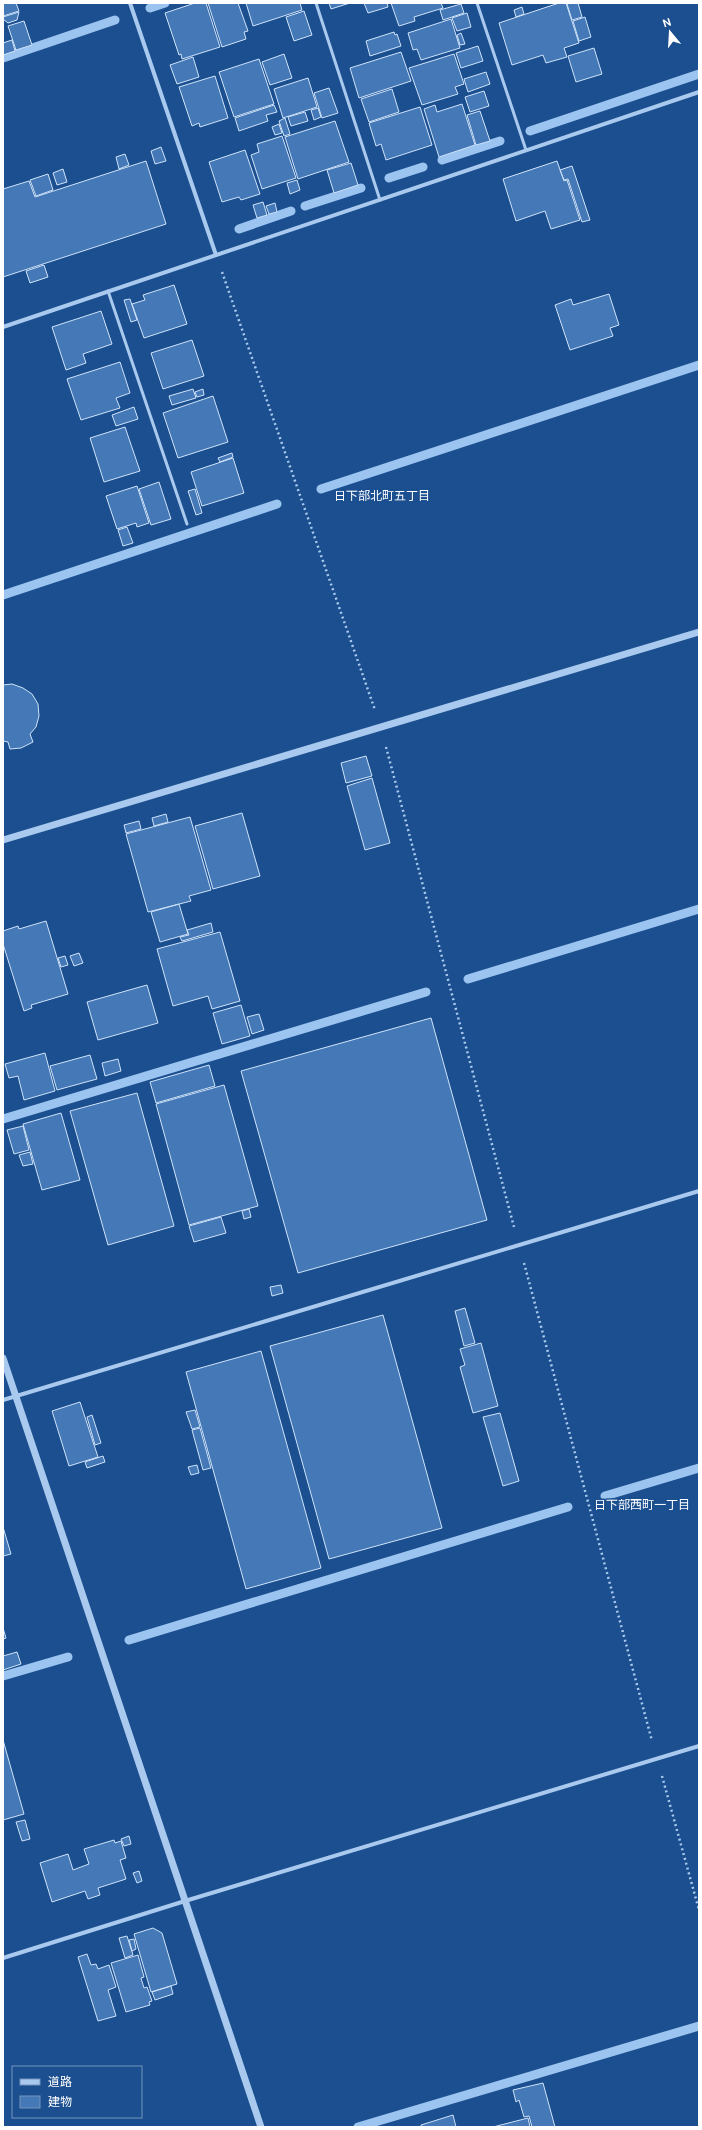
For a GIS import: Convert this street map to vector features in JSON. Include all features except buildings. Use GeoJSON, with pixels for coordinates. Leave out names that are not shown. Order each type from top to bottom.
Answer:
{"type":"FeatureCollection","features":[{"type":"Feature","properties":{"kind":"street"},"geometry":{"type":"LineString","coordinates":[[130,3],[216,255]]}},
{"type":"Feature","properties":{"kind":"street"},"geometry":{"type":"LineString","coordinates":[[3,327],[699,92]]}},
{"type":"Feature","properties":{"kind":"street"},"geometry":{"type":"LineString","coordinates":[[3,840],[699,632]]}},
{"type":"Feature","properties":{"kind":"street"},"geometry":{"type":"LineString","coordinates":[[3,1400],[699,1191]]}},
{"type":"Feature","properties":{"kind":"street"},"geometry":{"type":"LineString","coordinates":[[3,1358],[261,2127]]}},
{"type":"Feature","properties":{"kind":"street"},"geometry":{"type":"LineString","coordinates":[[3,1958],[185,1901],[699,1746]]}},
{"type":"Feature","properties":{"kind":"lane"},"geometry":{"type":"LineString","coordinates":[[316,3],[380,200]]}},
{"type":"Feature","properties":{"kind":"lane"},"geometry":{"type":"LineString","coordinates":[[477,3],[526,150]]}},
{"type":"Feature","properties":{"kind":"lane"},"geometry":{"type":"LineString","coordinates":[[108,291],[187,524]]}},
{"type":"Feature","properties":{"kind":"path"},"geometry":{"type":"LineString","coordinates":[[216,255],[381,727],[519,1245],[699,1910]]}},
{"type":"Feature","properties":{"kind":"waterway"},"geometry":{"type":"LineString","coordinates":[[150,8],[165,3]]}},
{"type":"Feature","properties":{"kind":"waterway"},"geometry":{"type":"LineString","coordinates":[[3,58],[115,20]]}},
{"type":"Feature","properties":{"kind":"waterway"},"geometry":{"type":"LineString","coordinates":[[530,131],[699,74]]}},
{"type":"Feature","properties":{"kind":"waterway"},"geometry":{"type":"LineString","coordinates":[[442,160],[500,141]]}},
{"type":"Feature","properties":{"kind":"waterway"},"geometry":{"type":"LineString","coordinates":[[389,178],[423,167]]}},
{"type":"Feature","properties":{"kind":"waterway"},"geometry":{"type":"LineString","coordinates":[[305,206],[361,188]]}},
{"type":"Feature","properties":{"kind":"waterway"},"geometry":{"type":"LineString","coordinates":[[239,229],[291,211]]}},
{"type":"Feature","properties":{"kind":"waterway"},"geometry":{"type":"LineString","coordinates":[[321,489],[699,365]]}},
{"type":"Feature","properties":{"kind":"waterway"},"geometry":{"type":"LineString","coordinates":[[3,595],[277,504]]}},
{"type":"Feature","properties":{"kind":"waterway"},"geometry":{"type":"LineString","coordinates":[[468,979],[699,909]]}},
{"type":"Feature","properties":{"kind":"waterway"},"geometry":{"type":"LineString","coordinates":[[3,1119],[426,992]]}},
{"type":"Feature","properties":{"kind":"waterway"},"geometry":{"type":"LineString","coordinates":[[605,1496],[699,1468]]}},
{"type":"Feature","properties":{"kind":"waterway"},"geometry":{"type":"LineString","coordinates":[[129,1640],[568,1507]]}},
{"type":"Feature","properties":{"kind":"waterway"},"geometry":{"type":"LineString","coordinates":[[3,1676],[68,1657]]}},
{"type":"Feature","properties":{"kind":"waterway"},"geometry":{"type":"LineString","coordinates":[[358,2127],[699,2026]]}},
{"type":"Feature","properties":{"kind":"district","name":"日下部北町五丁目"},"geometry":{"type":"Point","coordinates":[382,496]}},
{"type":"Feature","properties":{"kind":"district","name":"日下部西町一丁目"},"geometry":{"type":"Point","coordinates":[642,1505]}}]}
